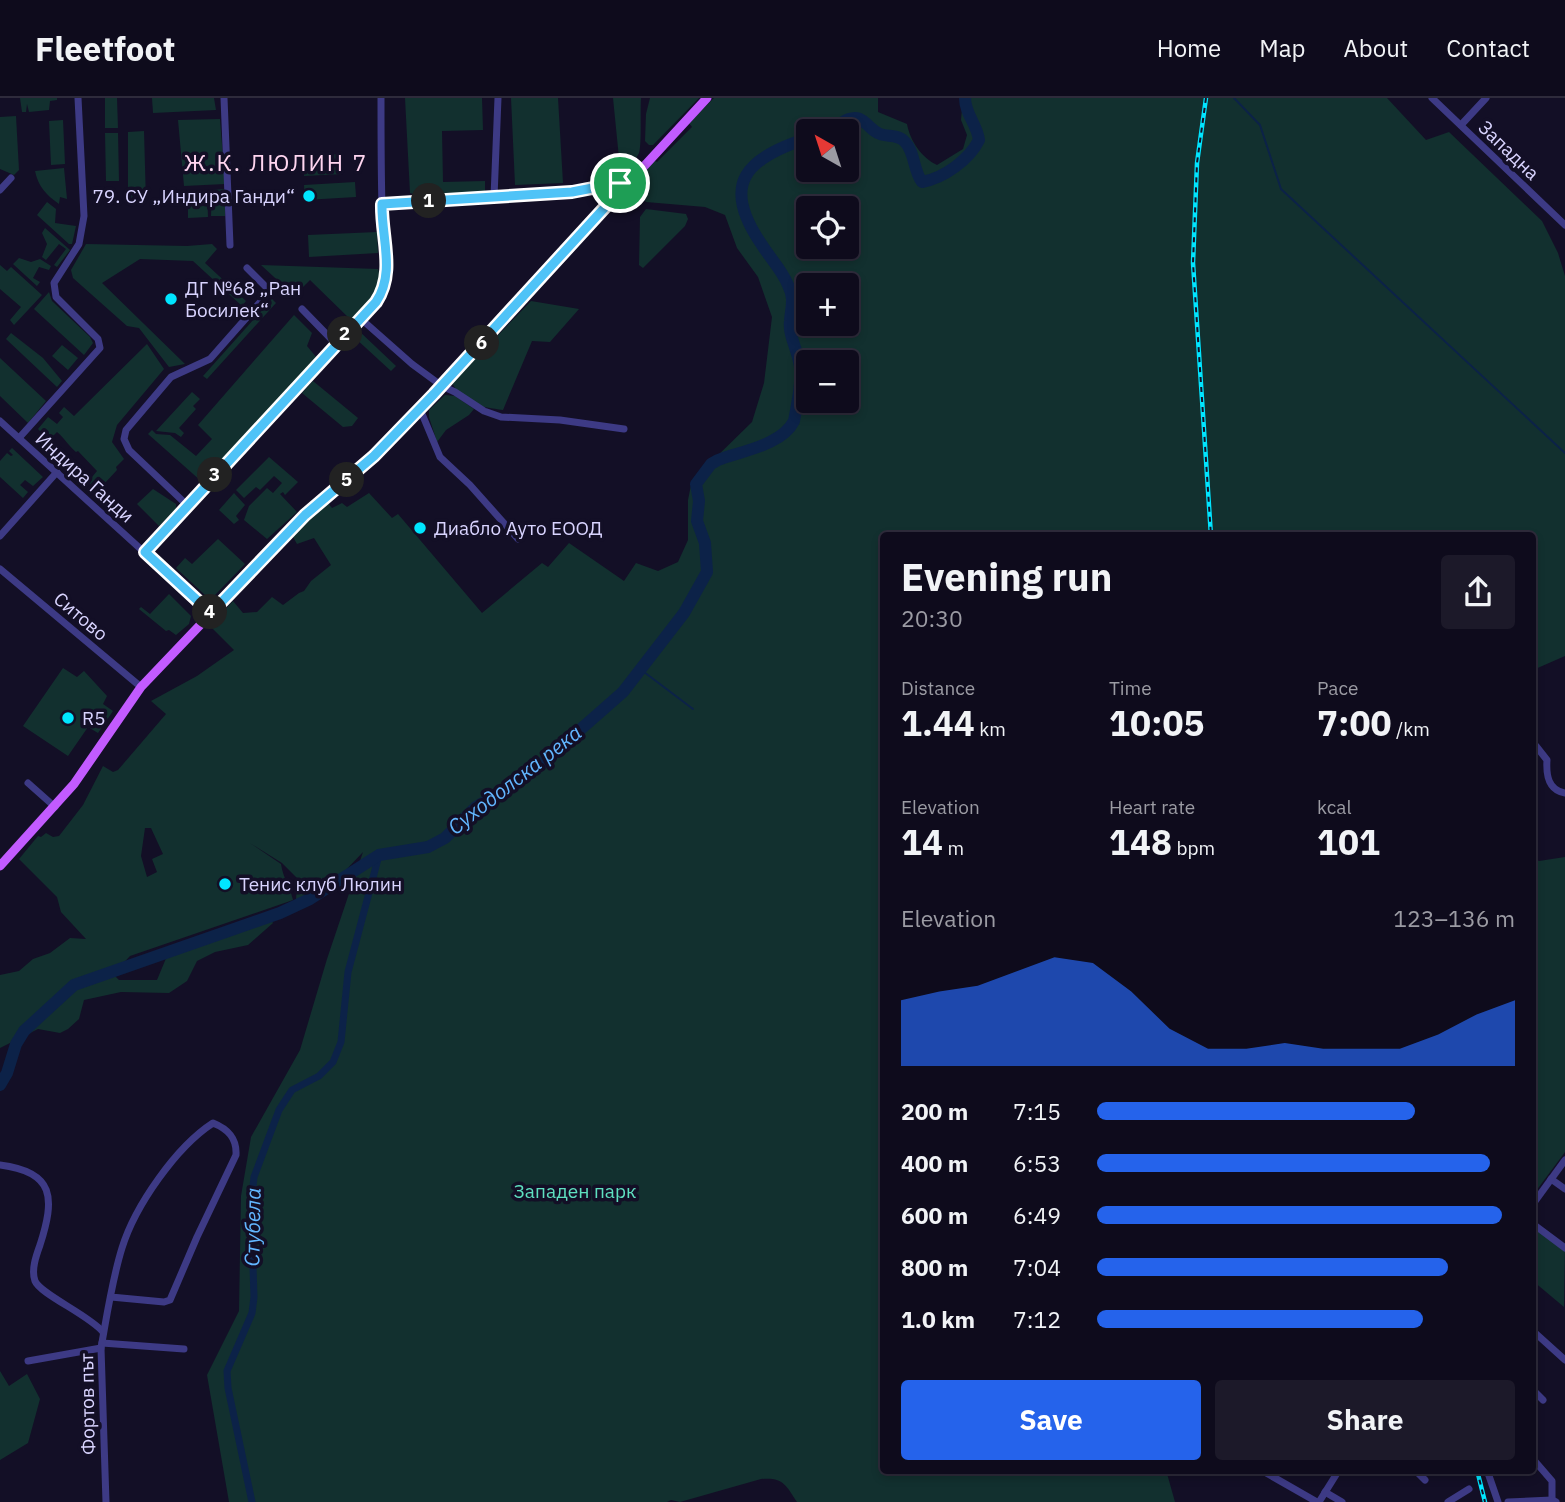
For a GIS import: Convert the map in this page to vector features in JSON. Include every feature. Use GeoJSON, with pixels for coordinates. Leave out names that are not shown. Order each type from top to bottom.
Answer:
{"type":"FeatureCollection","features":[{"type":"Feature","properties":{"kind":"main road"},"geometry":{"type":"LineString","coordinates":[[0,866],[74,785],[141,687],[305,515],[374,456],[420,409],[707,98]]}},
{"type":"Feature","properties":{"kind":"street"},"geometry":{"type":"LineString","coordinates":[[19,438],[100,348],[98,339],[56,297],[53,290],[54,283],[80,241],[84,216],[78,98]]}},
{"type":"Feature","properties":{"kind":"street"},"geometry":{"type":"LineString","coordinates":[[224,98],[230,242]]}},
{"type":"Feature","properties":{"kind":"street"},"geometry":{"type":"LineString","coordinates":[[145,552],[383,291],[387,256],[382,204],[381,98]]}},
{"type":"Feature","properties":{"kind":"street"},"geometry":{"type":"LineString","coordinates":[[494,197],[498,98]]}},
{"type":"Feature","properties":{"kind":"street","name":"Западна"},"geometry":{"type":"LineString","coordinates":[[1432,98],[1564,221]]}},
{"type":"Feature","properties":{"kind":"street"},"geometry":{"type":"LineString","coordinates":[[1461,125],[1486,98]]}},
{"type":"Feature","properties":{"kind":"street"},"geometry":{"type":"LineString","coordinates":[[0,190],[11,178]]}},
{"type":"Feature","properties":{"kind":"street"},"geometry":{"type":"LineString","coordinates":[[382,204],[572,192],[629,181]]}},
{"type":"Feature","properties":{"kind":"street"},"geometry":{"type":"LineString","coordinates":[[187,505],[129,450],[124,439],[125,430],[171,377],[210,359],[270,291],[247,268]]}},
{"type":"Feature","properties":{"kind":"street"},"geometry":{"type":"LineString","coordinates":[[302,309],[336,344]]}},
{"type":"Feature","properties":{"kind":"street"},"geometry":{"type":"LineString","coordinates":[[360,318],[412,364],[477,408],[500,417],[560,420],[624,429]]}},
{"type":"Feature","properties":{"kind":"street"},"geometry":{"type":"LineString","coordinates":[[420,409],[440,457],[470,485],[518,539]]}},
{"type":"Feature","properties":{"kind":"street","name":"Индира Ганди"},"geometry":{"type":"LineString","coordinates":[[0,421],[211,613]]}},
{"type":"Feature","properties":{"kind":"street"},"geometry":{"type":"LineString","coordinates":[[0,536],[57,472]]}},
{"type":"Feature","properties":{"kind":"street","name":"Ситово"},"geometry":{"type":"LineString","coordinates":[[0,569],[141,687]]}},
{"type":"Feature","properties":{"kind":"street"},"geometry":{"type":"LineString","coordinates":[[1536,746],[1547,760],[1546,775],[1550,784],[1559,792],[1565,793]]}},
{"type":"Feature","properties":{"kind":"street"},"geometry":{"type":"LineString","coordinates":[[28,783],[55,807]]}},
{"type":"Feature","properties":{"kind":"street"},"geometry":{"type":"LineString","coordinates":[[103,1332],[111,1297],[125,1240],[149,1194],[179,1151],[194,1137],[213,1123],[224,1128],[233,1138],[236,1155],[170,1300],[164,1302],[111,1297]]}},
{"type":"Feature","properties":{"kind":"street"},"geometry":{"type":"LineString","coordinates":[[1536,1200],[1565,1160]]}},
{"type":"Feature","properties":{"kind":"street","name":"Фортов път"},"geometry":{"type":"LineString","coordinates":[[0,1165],[33,1173],[47,1190],[49,1201],[45,1230],[34,1262],[34,1279],[37,1285],[43,1292],[83,1314],[103,1332],[106,1502]]}},
{"type":"Feature","properties":{"kind":"street"},"geometry":{"type":"LineString","coordinates":[[1551,1179],[1565,1189]]}},
{"type":"Feature","properties":{"kind":"street"},"geometry":{"type":"LineString","coordinates":[[1536,1226],[1565,1248]]}},
{"type":"Feature","properties":{"kind":"street"},"geometry":{"type":"LineString","coordinates":[[1536,1334],[1565,1360]]}},
{"type":"Feature","properties":{"kind":"street"},"geometry":{"type":"LineString","coordinates":[[28,1361],[102,1346],[184,1349]]}},
{"type":"Feature","properties":{"kind":"street"},"geometry":{"type":"LineString","coordinates":[[1536,1393],[1543,1400]]}},
{"type":"Feature","properties":{"kind":"street"},"geometry":{"type":"LineString","coordinates":[[1508,1502],[1554,1501],[1552,1481],[1536,1462]]}},
{"type":"Feature","properties":{"kind":"street"},"geometry":{"type":"LineString","coordinates":[[1268,1474],[1318,1502],[1336,1474]]}},
{"type":"Feature","properties":{"kind":"street"},"geometry":{"type":"LineString","coordinates":[[1419,1474],[1425,1480]]}},
{"type":"Feature","properties":{"kind":"street"},"geometry":{"type":"LineString","coordinates":[[1488,1474],[1498,1502]]}},
{"type":"Feature","properties":{"kind":"street"},"geometry":{"type":"LineString","coordinates":[[1448,1502],[1469,1489]]}},
{"type":"Feature","properties":{"kind":"street"},"geometry":{"type":"LineString","coordinates":[[1325,1492],[1342,1502]]}},
{"type":"Feature","properties":{"kind":"green space"},"geometry":{"type":"Polygon","coordinates":[[[20,98],[57,100],[50,101],[49,110],[29,112],[27,104],[26,112],[22,112],[20,98]]]}},
{"type":"Feature","properties":{"kind":"green space"},"geometry":{"type":"Polygon","coordinates":[[[105,98],[117,98],[118,128],[105,128],[105,98]]]}},
{"type":"Feature","properties":{"kind":"green space"},"geometry":{"type":"Polygon","coordinates":[[[152,98],[214,98],[216,110],[153,113],[152,98]]]}},
{"type":"Feature","properties":{"kind":"green space"},"geometry":{"type":"Polygon","coordinates":[[[405,98],[482,98],[483,130],[442,131],[443,182],[485,181],[485,193],[410,193],[405,98]]]}},
{"type":"Feature","properties":{"kind":"green space"},"geometry":{"type":"Polygon","coordinates":[[[511,98],[558,98],[563,183],[515,185],[511,98]]]}},
{"type":"Feature","properties":{"kind":"green space"},"geometry":{"type":"Polygon","coordinates":[[[613,98],[641,98],[639,153],[623,170],[584,186],[619,158],[613,98]]]}},
{"type":"Feature","properties":{"kind":"green space"},"geometry":{"type":"Polygon","coordinates":[[[650,98],[699,98],[653,145],[649,145],[645,141],[646,114],[650,98]]]}},
{"type":"Feature","properties":{"kind":"green space","name":"Западен парк"},"geometry":{"type":"Polygon","coordinates":[[[714,98],[878,98],[878,112],[907,124],[918,148],[926,158],[937,165],[963,149],[967,135],[961,120],[963,98],[1387,98],[1426,140],[1449,132],[1542,221],[1558,253],[1565,276],[1565,656],[1536,669],[1536,532],[880,532],[880,1474],[1167,1474],[1175,1502],[797,1502],[783,1483],[774,1479],[761,1479],[680,1502],[229,1502],[207,1375],[239,1311],[241,1196],[251,1137],[300,1050],[363,852],[345,871],[310,896],[296,901],[297,878],[282,863],[250,843],[281,864],[293,900],[130,956],[113,974],[119,980],[157,980],[167,956],[271,919],[273,923],[248,945],[215,952],[197,961],[187,981],[169,993],[121,992],[84,1000],[79,1019],[68,1029],[60,1033],[38,1029],[0,1048],[0,975],[19,971],[33,959],[50,953],[70,938],[86,939],[61,912],[57,897],[19,859],[38,836],[46,833],[53,837],[59,836],[83,805],[103,766],[113,772],[118,770],[166,714],[151,701],[197,676],[234,650],[210,626],[233,601],[243,613],[257,612],[272,597],[283,605],[304,591],[311,581],[331,565],[314,538],[297,544],[293,537],[304,522],[328,503],[332,508],[342,503],[347,507],[369,493],[392,518],[398,514],[482,613],[542,563],[548,567],[569,543],[624,581],[636,563],[658,571],[678,562],[688,540],[688,500],[691,485],[752,422],[764,383],[772,317],[758,277],[737,248],[725,215],[705,207],[646,202],[642,198],[645,173],[653,160],[657,162],[692,127],[689,123],[714,98]],[[145,828],[141,856],[147,877],[157,872],[152,859],[163,854],[151,828],[145,828]]]}},
{"type":"Feature","properties":{"kind":"green space"},"geometry":{"type":"Polygon","coordinates":[[[16,116],[19,170],[14,175],[0,169],[0,117],[16,116]]]}},
{"type":"Feature","properties":{"kind":"green space"},"geometry":{"type":"Polygon","coordinates":[[[220,119],[225,184],[184,186],[178,120],[220,119]]]}},
{"type":"Feature","properties":{"kind":"green space"},"geometry":{"type":"Polygon","coordinates":[[[63,120],[65,164],[51,165],[49,121],[63,120]]]}},
{"type":"Feature","properties":{"kind":"green space"},"geometry":{"type":"Polygon","coordinates":[[[144,131],[146,202],[128,204],[128,132],[144,131]]]}},
{"type":"Feature","properties":{"kind":"green space"},"geometry":{"type":"Polygon","coordinates":[[[105,133],[118,133],[119,181],[106,181],[105,133]]]}},
{"type":"Feature","properties":{"kind":"green space"},"geometry":{"type":"Polygon","coordinates":[[[342,154],[343,174],[304,176],[303,156],[342,154]]]}},
{"type":"Feature","properties":{"kind":"green space"},"geometry":{"type":"Polygon","coordinates":[[[64,168],[67,199],[60,197],[59,204],[43,190],[35,171],[64,168]]]}},
{"type":"Feature","properties":{"kind":"green space"},"geometry":{"type":"Polygon","coordinates":[[[355,182],[356,197],[305,200],[304,185],[355,182]]]}},
{"type":"Feature","properties":{"kind":"green space"},"geometry":{"type":"Polygon","coordinates":[[[225,189],[225,216],[211,216],[212,190],[225,189]]]}},
{"type":"Feature","properties":{"kind":"green space"},"geometry":{"type":"Polygon","coordinates":[[[188,191],[207,191],[208,217],[188,218],[188,191]]]}},
{"type":"Feature","properties":{"kind":"green space"},"geometry":{"type":"Polygon","coordinates":[[[47,202],[56,209],[55,223],[76,226],[72,244],[37,215],[47,202]]]}},
{"type":"Feature","properties":{"kind":"green space"},"geometry":{"type":"Polygon","coordinates":[[[646,209],[686,214],[688,219],[685,226],[643,268],[639,265],[640,217],[646,209]]]}},
{"type":"Feature","properties":{"kind":"green space"},"geometry":{"type":"Polygon","coordinates":[[[45,228],[70,250],[57,267],[54,265],[66,249],[59,244],[46,260],[42,257],[47,244],[42,233],[45,228]]]}},
{"type":"Feature","properties":{"kind":"green space"},"geometry":{"type":"Polygon","coordinates":[[[377,232],[378,253],[309,257],[308,235],[377,232]]]}},
{"type":"Feature","properties":{"kind":"green space"},"geometry":{"type":"Polygon","coordinates":[[[86,244],[212,244],[217,249],[205,263],[246,301],[242,306],[193,261],[140,259],[102,283],[185,364],[169,367],[139,328],[127,326],[73,278],[71,270],[86,244]]]}},
{"type":"Feature","properties":{"kind":"green space"},"geometry":{"type":"Polygon","coordinates":[[[19,258],[31,262],[40,259],[51,266],[49,270],[39,267],[33,278],[40,282],[37,286],[13,264],[19,258]]]}},
{"type":"Feature","properties":{"kind":"green space"},"geometry":{"type":"Polygon","coordinates":[[[0,265],[7,271],[11,267],[42,295],[14,325],[10,320],[21,307],[0,289],[0,265]]]}},
{"type":"Feature","properties":{"kind":"green space"},"geometry":{"type":"Polygon","coordinates":[[[261,265],[378,269],[380,277],[374,298],[351,320],[310,280],[297,293],[288,286],[286,288],[261,265]]]}},
{"type":"Feature","properties":{"kind":"green space"},"geometry":{"type":"Polygon","coordinates":[[[49,292],[52,301],[90,337],[93,343],[84,355],[34,309],[49,292]]]}},
{"type":"Feature","properties":{"kind":"green space"},"geometry":{"type":"Polygon","coordinates":[[[272,299],[276,303],[207,379],[203,376],[272,299]]]}},
{"type":"Feature","properties":{"kind":"green space"},"geometry":{"type":"Polygon","coordinates":[[[531,301],[579,309],[550,342],[532,341],[503,410],[480,406],[462,396],[452,383],[531,301]]]}},
{"type":"Feature","properties":{"kind":"green space"},"geometry":{"type":"Polygon","coordinates":[[[294,315],[312,333],[307,346],[317,358],[201,481],[148,434],[152,430],[156,434],[170,435],[196,456],[212,439],[198,425],[294,315]]]}},
{"type":"Feature","properties":{"kind":"green space"},"geometry":{"type":"Polygon","coordinates":[[[359,331],[396,366],[391,371],[354,337],[359,331]]]}},
{"type":"Feature","properties":{"kind":"green space"},"geometry":{"type":"Polygon","coordinates":[[[11,333],[43,358],[62,381],[57,387],[6,339],[11,333]]]}},
{"type":"Feature","properties":{"kind":"green space"},"geometry":{"type":"Polygon","coordinates":[[[147,344],[164,369],[117,425],[112,442],[124,459],[104,484],[107,487],[101,494],[88,482],[97,471],[78,451],[57,432],[49,440],[38,429],[48,417],[57,424],[63,417],[59,413],[64,407],[74,416],[147,344]]]}},
{"type":"Feature","properties":{"kind":"green space"},"geometry":{"type":"Polygon","coordinates":[[[62,345],[78,358],[68,370],[52,356],[62,345]]]}},
{"type":"Feature","properties":{"kind":"green space"},"geometry":{"type":"Polygon","coordinates":[[[0,358],[46,401],[28,423],[0,396],[0,358]]]}},
{"type":"Feature","properties":{"kind":"green space"},"geometry":{"type":"Polygon","coordinates":[[[313,381],[358,418],[352,426],[343,427],[302,393],[313,381]]]}},
{"type":"Feature","properties":{"kind":"green space"},"geometry":{"type":"Polygon","coordinates":[[[192,392],[200,399],[193,406],[196,409],[179,428],[184,433],[181,437],[175,433],[156,431],[192,392]]]}},
{"type":"Feature","properties":{"kind":"green space"},"geometry":{"type":"Polygon","coordinates":[[[445,395],[455,396],[474,409],[446,430],[437,442],[429,410],[445,395]]]}},
{"type":"Feature","properties":{"kind":"green space"},"geometry":{"type":"Polygon","coordinates":[[[12,448],[43,477],[33,486],[25,480],[20,485],[28,492],[23,498],[0,477],[0,461],[7,453],[13,455],[9,451],[12,448]]]}},
{"type":"Feature","properties":{"kind":"green space"},"geometry":{"type":"Polygon","coordinates":[[[269,457],[298,482],[285,495],[283,492],[280,494],[297,512],[267,539],[244,520],[249,506],[267,488],[273,493],[282,483],[274,476],[260,490],[256,487],[244,498],[236,490],[269,457]]]}},
{"type":"Feature","properties":{"kind":"green space"},"geometry":{"type":"Polygon","coordinates":[[[153,489],[176,504],[176,509],[159,526],[137,504],[153,489]]]}},
{"type":"Feature","properties":{"kind":"green space"},"geometry":{"type":"Polygon","coordinates":[[[234,493],[245,505],[236,516],[239,520],[234,524],[219,510],[234,493]]]}},
{"type":"Feature","properties":{"kind":"green space"},"geometry":{"type":"Polygon","coordinates":[[[218,539],[245,564],[214,596],[205,595],[176,568],[185,558],[192,564],[218,539]]]}},
{"type":"Feature","properties":{"kind":"green space"},"geometry":{"type":"Polygon","coordinates":[[[169,594],[191,616],[189,624],[176,635],[166,631],[139,609],[141,607],[150,614],[169,594]]]}},
{"type":"Feature","properties":{"kind":"green space","name":"R5"},"geometry":{"type":"Polygon","coordinates":[[[63,668],[77,677],[84,671],[107,696],[103,704],[113,711],[98,733],[88,727],[68,756],[23,726],[63,668]]]}},
{"type":"Feature","properties":{"kind":"green space"},"geometry":{"type":"Polygon","coordinates":[[[1565,857],[1565,1152],[1536,1191],[1536,859],[1539,861],[1565,857]]]}},
{"type":"Feature","properties":{"kind":"green space"},"geometry":{"type":"Polygon","coordinates":[[[1536,1226],[1565,1248],[1564,1307],[1536,1284],[1536,1226]]]}},
{"type":"Feature","properties":{"kind":"green space"},"geometry":{"type":"Polygon","coordinates":[[[0,1371],[9,1386],[27,1374],[40,1399],[28,1443],[0,1460],[0,1371]]]}},
{"type":"Feature","properties":{"kind":"waterway","name":"Суходолска река"},"geometry":{"type":"LineString","coordinates":[[859,119],[880,134],[900,138],[905,142],[922,182],[939,177],[955,167],[979,140],[965,98]]}},
{"type":"Feature","properties":{"kind":"waterway"},"geometry":{"type":"LineString","coordinates":[[1234,98],[1260,125],[1281,189],[1565,453]]}},
{"type":"Feature","properties":{"kind":"waterway","name":"Суходолска река"},"geometry":{"type":"LineString","coordinates":[[850,119],[859,119]]}},
{"type":"Feature","properties":{"kind":"waterway","name":"Суходолска река"},"geometry":{"type":"LineString","coordinates":[[0,1085],[24,1031],[74,985],[280,913],[310,899],[379,855],[428,847],[445,838],[476,807],[517,783],[623,692],[684,613],[707,572],[705,543],[697,521],[699,501],[696,484],[711,464],[771,442],[794,421],[800,374],[790,327],[791,295],[783,274],[749,223],[742,205],[742,189],[746,176],[755,164],[769,154],[796,143]]}},
{"type":"Feature","properties":{"kind":"waterway"},"geometry":{"type":"LineString","coordinates":[[640,669],[693,709]]}},
{"type":"Feature","properties":{"kind":"waterway","name":"Стубела"},"geometry":{"type":"LineString","coordinates":[[252,1502],[228,1388],[227,1371],[252,1313],[254,1297],[251,1206],[254,1177],[279,1110],[292,1090],[319,1076],[333,1062],[341,1042],[348,972],[379,855]]}},
{"type":"Feature","properties":{"kind":"railway"},"geometry":{"type":"LineString","coordinates":[[1206,98],[1197,163],[1193,263],[1211,532]]}},
{"type":"Feature","properties":{"kind":"railway"},"geometry":{"type":"LineString","coordinates":[[1478,1474],[1485,1502]]}},
{"type":"Feature","properties":{"kind":"place","name":"79. СУ „Индира Ганди“"},"geometry":{"type":"Point","coordinates":[309,196]}},
{"type":"Feature","properties":{"kind":"place","name":"ДГ №68 „Ран Босилек“"},"geometry":{"type":"Point","coordinates":[171,299]}},
{"type":"Feature","properties":{"kind":"place","name":"Диабло Ауто ЕООД"},"geometry":{"type":"Point","coordinates":[420,528]}},
{"type":"Feature","properties":{"kind":"place","name":"R5"},"geometry":{"type":"Point","coordinates":[68,718]}},
{"type":"Feature","properties":{"kind":"place","name":"Тенис клуб Люлин"},"geometry":{"type":"Point","coordinates":[225,884]}},
{"type":"Feature","properties":{"kind":"district","name":"Ж.К. ЛЮЛИН 7"},"geometry":{"type":"Point","coordinates":[276,163]}},
{"type":"Feature","properties":{"kind":"route"},"geometry":{"type":"LineString","coordinates":[[629,181],[434,394],[374,456],[305,515],[211,613],[145,552],[376,302],[386,280],[387,256],[382,204],[572,192],[620,183],[629,181]]}}]}
